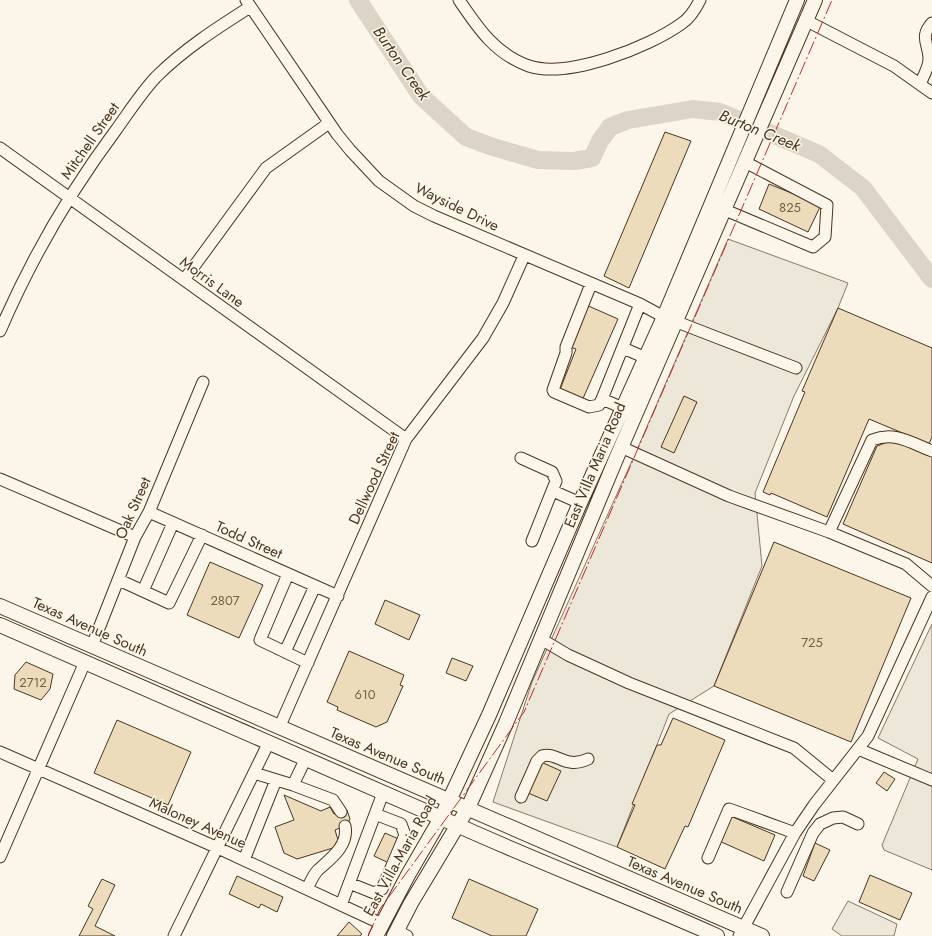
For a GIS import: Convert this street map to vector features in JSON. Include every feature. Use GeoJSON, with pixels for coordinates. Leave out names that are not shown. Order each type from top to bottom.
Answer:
{"type":"FeatureCollection","features":[{"type":"Feature","properties":{"kind":"main road","name":"East Villa Maria Road"},"geometry":{"type":"LineString","coordinates":[[399,934],[411,903],[468,808],[506,723],[621,447],[740,134],[797,0]]}},
{"type":"Feature","properties":{"kind":"main road","name":"East Villa Maria Road"},"geometry":{"type":"LineString","coordinates":[[379,930],[450,801],[580,503],[646,358],[670,319],[725,210],[815,0]]}},
{"type":"Feature","properties":{"kind":"main road","name":"Texas Avenue South"},"geometry":{"type":"LineString","coordinates":[[0,606],[279,728],[468,808],[742,932],[762,936]]}},
{"type":"Feature","properties":{"kind":"main road"},"geometry":{"type":"LineString","coordinates":[[0,625],[458,826],[631,898],[717,936]]}},
{"type":"Feature","properties":{"kind":"street"},"geometry":{"type":"LineString","coordinates":[[459,0],[480,31],[497,48],[512,59],[530,66],[555,69],[577,67],[636,48],[683,23],[700,0]]}},
{"type":"Feature","properties":{"kind":"street","name":"Wayside Drive"},"geometry":{"type":"LineString","coordinates":[[248,3],[329,124],[350,150],[379,181],[414,206],[524,256],[640,304],[670,319],[796,368]]}},
{"type":"Feature","properties":{"kind":"street","name":"Mitchell Street"},"geometry":{"type":"LineString","coordinates":[[0,331],[17,292],[53,223],[69,196],[104,146],[156,78],[200,40],[248,3]]}},
{"type":"Feature","properties":{"kind":"street"},"geometry":{"type":"LineString","coordinates":[[806,21],[894,66],[932,93]]}},
{"type":"Feature","properties":{"kind":"street"},"geometry":{"type":"LineString","coordinates":[[920,84],[929,60],[925,38],[926,29],[932,23]]}},
{"type":"Feature","properties":{"kind":"street"},"geometry":{"type":"LineString","coordinates":[[184,280],[266,168],[329,124]]}},
{"type":"Feature","properties":{"kind":"street","name":"Morris Lane"},"geometry":{"type":"LineString","coordinates":[[0,148],[406,439]]}},
{"type":"Feature","properties":{"kind":"street"},"geometry":{"type":"LineString","coordinates":[[725,210],[812,247],[825,237],[827,205],[745,162]]}},
{"type":"Feature","properties":{"kind":"street","name":"Dellwood Street"},"geometry":{"type":"LineString","coordinates":[[279,728],[406,439],[483,338],[503,303],[524,256]]}},
{"type":"Feature","properties":{"kind":"street"},"geometry":{"type":"LineString","coordinates":[[591,284],[566,347],[566,352],[553,390],[554,392],[589,407],[599,404],[602,398],[640,304]]}},
{"type":"Feature","properties":{"kind":"street"},"geometry":{"type":"LineString","coordinates":[[623,348],[646,358]]}},
{"type":"Feature","properties":{"kind":"street","name":"Oak Street"},"geometry":{"type":"LineString","coordinates":[[92,646],[135,538],[149,512],[203,382]]}},
{"type":"Feature","properties":{"kind":"street"},"geometry":{"type":"LineString","coordinates":[[602,398],[624,408]]}},
{"type":"Feature","properties":{"kind":"street"},"geometry":{"type":"LineString","coordinates":[[829,532],[872,440],[882,436],[894,436],[932,451]]}},
{"type":"Feature","properties":{"kind":"street"},"geometry":{"type":"LineString","coordinates":[[621,447],[741,501],[829,532],[906,564],[932,586]]}},
{"type":"Feature","properties":{"kind":"street"},"geometry":{"type":"LineString","coordinates":[[522,458],[552,472],[556,481],[532,541]]}},
{"type":"Feature","properties":{"kind":"street"},"geometry":{"type":"LineString","coordinates":[[0,479],[135,538]]}},
{"type":"Feature","properties":{"kind":"street"},"geometry":{"type":"LineString","coordinates":[[553,491],[580,503]]}},
{"type":"Feature","properties":{"kind":"street","name":"Todd Street"},"geometry":{"type":"LineString","coordinates":[[149,512],[338,596]]}},
{"type":"Feature","properties":{"kind":"street"},"geometry":{"type":"LineString","coordinates":[[143,591],[173,523]]}},
{"type":"Feature","properties":{"kind":"street"},"geometry":{"type":"LineString","coordinates":[[119,580],[169,603],[202,536]]}},
{"type":"Feature","properties":{"kind":"street"},"geometry":{"type":"LineString","coordinates":[[288,574],[260,640],[308,663]]}},
{"type":"Feature","properties":{"kind":"street"},"geometry":{"type":"LineString","coordinates":[[285,652],[315,586]]}},
{"type":"Feature","properties":{"kind":"street"},"geometry":{"type":"LineString","coordinates":[[742,932],[795,833],[814,805],[868,736],[932,597]]}},
{"type":"Feature","properties":{"kind":"street"},"geometry":{"type":"LineString","coordinates":[[541,639],[568,655],[629,683],[794,748],[833,780]]}},
{"type":"Feature","properties":{"kind":"street"},"geometry":{"type":"LineString","coordinates":[[0,857],[85,662]]}},
{"type":"Feature","properties":{"kind":"street"},"geometry":{"type":"LineString","coordinates":[[174,936],[269,742]]}},
{"type":"Feature","properties":{"kind":"street"},"geometry":{"type":"LineString","coordinates":[[858,749],[932,780]]}},
{"type":"Feature","properties":{"kind":"street","name":"Maloney Avenue"},"geometry":{"type":"LineString","coordinates":[[0,752],[307,889],[341,905],[379,930]]}},
{"type":"Feature","properties":{"kind":"street"},"geometry":{"type":"LineString","coordinates":[[521,797],[537,761],[542,756],[549,755],[574,764],[588,759]]}},
{"type":"Feature","properties":{"kind":"street"},"geometry":{"type":"LineString","coordinates":[[293,785],[306,758]]}},
{"type":"Feature","properties":{"kind":"street"},"geometry":{"type":"LineString","coordinates":[[254,773],[293,785],[333,800],[341,812]]}},
{"type":"Feature","properties":{"kind":"street"},"geometry":{"type":"LineString","coordinates":[[244,860],[276,780]]}},
{"type":"Feature","properties":{"kind":"street"},"geometry":{"type":"LineString","coordinates":[[341,905],[383,793]]}},
{"type":"Feature","properties":{"kind":"street"},"geometry":{"type":"LineString","coordinates":[[708,858],[729,810],[795,833]]}},
{"type":"Feature","properties":{"kind":"street"},"geometry":{"type":"LineString","coordinates":[[349,883],[374,893],[382,889],[405,835],[401,824],[375,814]]}},
{"type":"Feature","properties":{"kind":"street"},"geometry":{"type":"LineString","coordinates":[[787,892],[813,833],[820,824],[833,818],[843,817],[858,824]]}},
{"type":"Feature","properties":{"kind":"street"},"geometry":{"type":"LineString","coordinates":[[307,889],[317,871],[336,855],[344,840],[345,826]]}},
{"type":"Feature","properties":{"kind":"shaded area"},"geometry":{"type":"Polygon","coordinates":[[[728,239],[848,283],[838,308],[794,396],[755,493],[762,566],[714,686],[669,714],[617,847],[493,802],[532,682],[636,452],[728,239]]]}},
{"type":"Feature","properties":{"kind":"shaded area"},"geometry":{"type":"Polygon","coordinates":[[[932,624],[932,870],[884,850],[882,845],[918,759],[878,738],[932,624]]]}},
{"type":"Feature","properties":{"kind":"shaded area"},"geometry":{"type":"Polygon","coordinates":[[[848,901],[897,924],[894,936],[842,936],[832,929],[848,901]]]}},
{"type":"Feature","properties":{"kind":"building"},"geometry":{"type":"Polygon","coordinates":[[[665,132],[691,141],[629,288],[604,276],[665,132]]]}},
{"type":"Feature","properties":{"kind":"building"},"geometry":{"type":"Polygon","coordinates":[[[769,184],[821,205],[808,232],[759,209],[769,184]]]}},
{"type":"Feature","properties":{"kind":"building"},"geometry":{"type":"Polygon","coordinates":[[[584,304],[618,319],[581,403],[559,392],[576,349],[567,346],[584,304]]]}},
{"type":"Feature","properties":{"kind":"building"},"geometry":{"type":"Polygon","coordinates":[[[838,308],[932,348],[932,437],[929,444],[869,419],[827,517],[771,493],[770,495],[763,492],[805,392],[802,391],[838,308]]]}},
{"type":"Feature","properties":{"kind":"building"},"geometry":{"type":"Polygon","coordinates":[[[684,396],[697,402],[674,453],[661,447],[684,396]]]}},
{"type":"Feature","properties":{"kind":"building"},"geometry":{"type":"Polygon","coordinates":[[[893,440],[932,457],[932,563],[843,524],[877,446],[893,440]]]}},
{"type":"Feature","properties":{"kind":"building"},"geometry":{"type":"Polygon","coordinates":[[[774,542],[911,598],[851,742],[714,686],[774,542]]]}},
{"type":"Feature","properties":{"kind":"building"},"geometry":{"type":"Polygon","coordinates":[[[210,562],[263,585],[239,638],[187,615],[210,562]]]}},
{"type":"Feature","properties":{"kind":"building"},"geometry":{"type":"Polygon","coordinates":[[[385,600],[420,615],[409,640],[375,624],[385,600]]]}},
{"type":"Feature","properties":{"kind":"building"},"geometry":{"type":"Polygon","coordinates":[[[349,651],[404,675],[400,685],[403,686],[387,722],[376,727],[337,710],[338,707],[327,702],[349,651]]]}},
{"type":"Feature","properties":{"kind":"building"},"geometry":{"type":"Polygon","coordinates":[[[452,658],[473,666],[466,681],[446,673],[452,658]]]}},
{"type":"Feature","properties":{"kind":"building"},"geometry":{"type":"Polygon","coordinates":[[[26,662],[53,674],[50,689],[41,700],[14,689],[15,675],[26,662]]]}},
{"type":"Feature","properties":{"kind":"building"},"geometry":{"type":"Polygon","coordinates":[[[673,718],[725,740],[688,827],[685,826],[665,869],[617,847],[635,805],[632,804],[657,745],[661,745],[673,718]]]}},
{"type":"Feature","properties":{"kind":"building"},"geometry":{"type":"Polygon","coordinates":[[[117,720],[191,752],[168,805],[94,773],[117,720]]]}},
{"type":"Feature","properties":{"kind":"building"},"geometry":{"type":"Polygon","coordinates":[[[541,762],[561,771],[547,801],[528,793],[541,762]]]}},
{"type":"Feature","properties":{"kind":"building"},"geometry":{"type":"Polygon","coordinates":[[[884,772],[895,779],[887,791],[876,783],[884,772]]]}},
{"type":"Feature","properties":{"kind":"building"},"geometry":{"type":"Polygon","coordinates":[[[284,795],[321,811],[330,807],[334,814],[347,810],[350,819],[347,825],[335,830],[338,840],[333,848],[297,859],[284,853],[275,827],[294,820],[284,795]]]}},
{"type":"Feature","properties":{"kind":"building"},"geometry":{"type":"Polygon","coordinates":[[[728,815],[775,835],[764,861],[717,840],[728,815]]]}},
{"type":"Feature","properties":{"kind":"building"},"geometry":{"type":"Polygon","coordinates":[[[385,833],[401,840],[391,864],[374,856],[385,833]]]}},
{"type":"Feature","properties":{"kind":"building"},"geometry":{"type":"Polygon","coordinates":[[[815,843],[830,850],[814,881],[803,876],[815,843]]]}},
{"type":"Feature","properties":{"kind":"building"},"geometry":{"type":"Polygon","coordinates":[[[870,875],[912,893],[900,920],[859,902],[870,875]]]}},
{"type":"Feature","properties":{"kind":"building"},"geometry":{"type":"Polygon","coordinates":[[[237,876],[283,897],[277,912],[261,904],[259,908],[229,894],[237,876]]]}},
{"type":"Feature","properties":{"kind":"building"},"geometry":{"type":"Polygon","coordinates":[[[102,879],[115,885],[95,926],[115,936],[79,936],[93,909],[88,906],[102,879]]]}},
{"type":"Feature","properties":{"kind":"building"},"geometry":{"type":"Polygon","coordinates":[[[469,879],[538,909],[526,936],[492,936],[452,918],[469,879]]]}},
{"type":"Feature","properties":{"kind":"building"},"geometry":{"type":"Polygon","coordinates":[[[349,922],[362,934],[360,936],[337,936],[349,922]]]}},
{"type":"Feature","properties":{"kind":"waterway","name":"Burton Creek"},"geometry":{"type":"LineString","coordinates":[[358,0],[421,96],[466,137],[490,146],[538,160],[574,161],[592,158],[600,141],[610,127],[628,120],[693,109],[720,112],[819,154],[863,188],[932,279]]}},
{"type":"Feature","properties":{"kind":"power"},"geometry":{"type":"LineString","coordinates":[[368,936],[380,909],[524,712],[832,0]]}}]}
